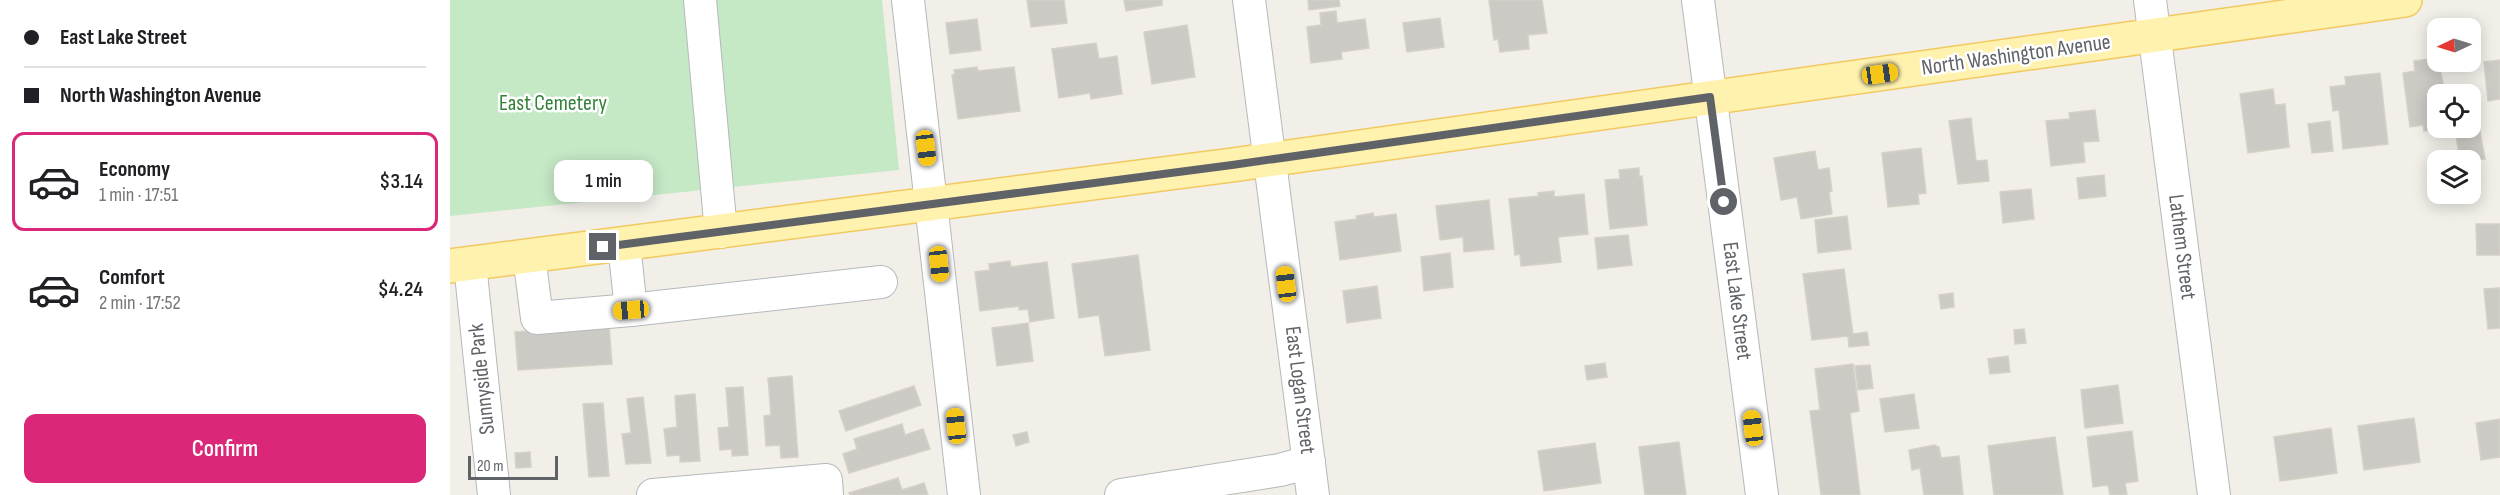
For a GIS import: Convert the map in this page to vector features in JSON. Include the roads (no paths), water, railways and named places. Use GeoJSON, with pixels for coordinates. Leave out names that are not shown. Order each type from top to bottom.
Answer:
{"type":"FeatureCollection","features":[{"type":"Feature","properties":{"kind":"main road","name":"North Washington Avenue"},"geometry":{"type":"LineString","coordinates":[[460,265],[1270,160],[2155,36],[2387,1]]}},
{"type":"Feature","properties":{"kind":"street"},"geometry":{"type":"LineString","coordinates":[[908,0],[964,495]]}},
{"type":"Feature","properties":{"kind":"street","name":"East Logan Street"},"geometry":{"type":"LineString","coordinates":[[1248,0],[1313,495]]}},
{"type":"Feature","properties":{"kind":"street","name":"East Lake Street"},"geometry":{"type":"LineString","coordinates":[[1698,0],[1762,495]]}},
{"type":"Feature","properties":{"kind":"street","name":"Lathem Street"},"geometry":{"type":"LineString","coordinates":[[2150,0],[2214,495]]}},
{"type":"Feature","properties":{"kind":"street"},"geometry":{"type":"LineString","coordinates":[[694,6],[721,232]]}},
{"type":"Feature","properties":{"kind":"street"},"geometry":{"type":"LineString","coordinates":[[624,244],[631,310]]}},
{"type":"Feature","properties":{"kind":"street"},"geometry":{"type":"LineString","coordinates":[[529,256],[537,318],[631,310],[881,282]]}},
{"type":"Feature","properties":{"kind":"street","name":"Sunnyside Park"},"geometry":{"type":"LineString","coordinates":[[460,265],[494,495]]}},
{"type":"Feature","properties":{"kind":"street"},"geometry":{"type":"LineString","coordinates":[[1121,495],[1280,470],[1309,462]]}},
{"type":"Feature","properties":{"kind":"street"},"geometry":{"type":"LineString","coordinates":[[653,495],[826,480],[827,495]]}},
{"type":"Feature","properties":{"kind":"park label","name":"East Cemetery"},"geometry":{"type":"Point","coordinates":[553,103]}}]}
